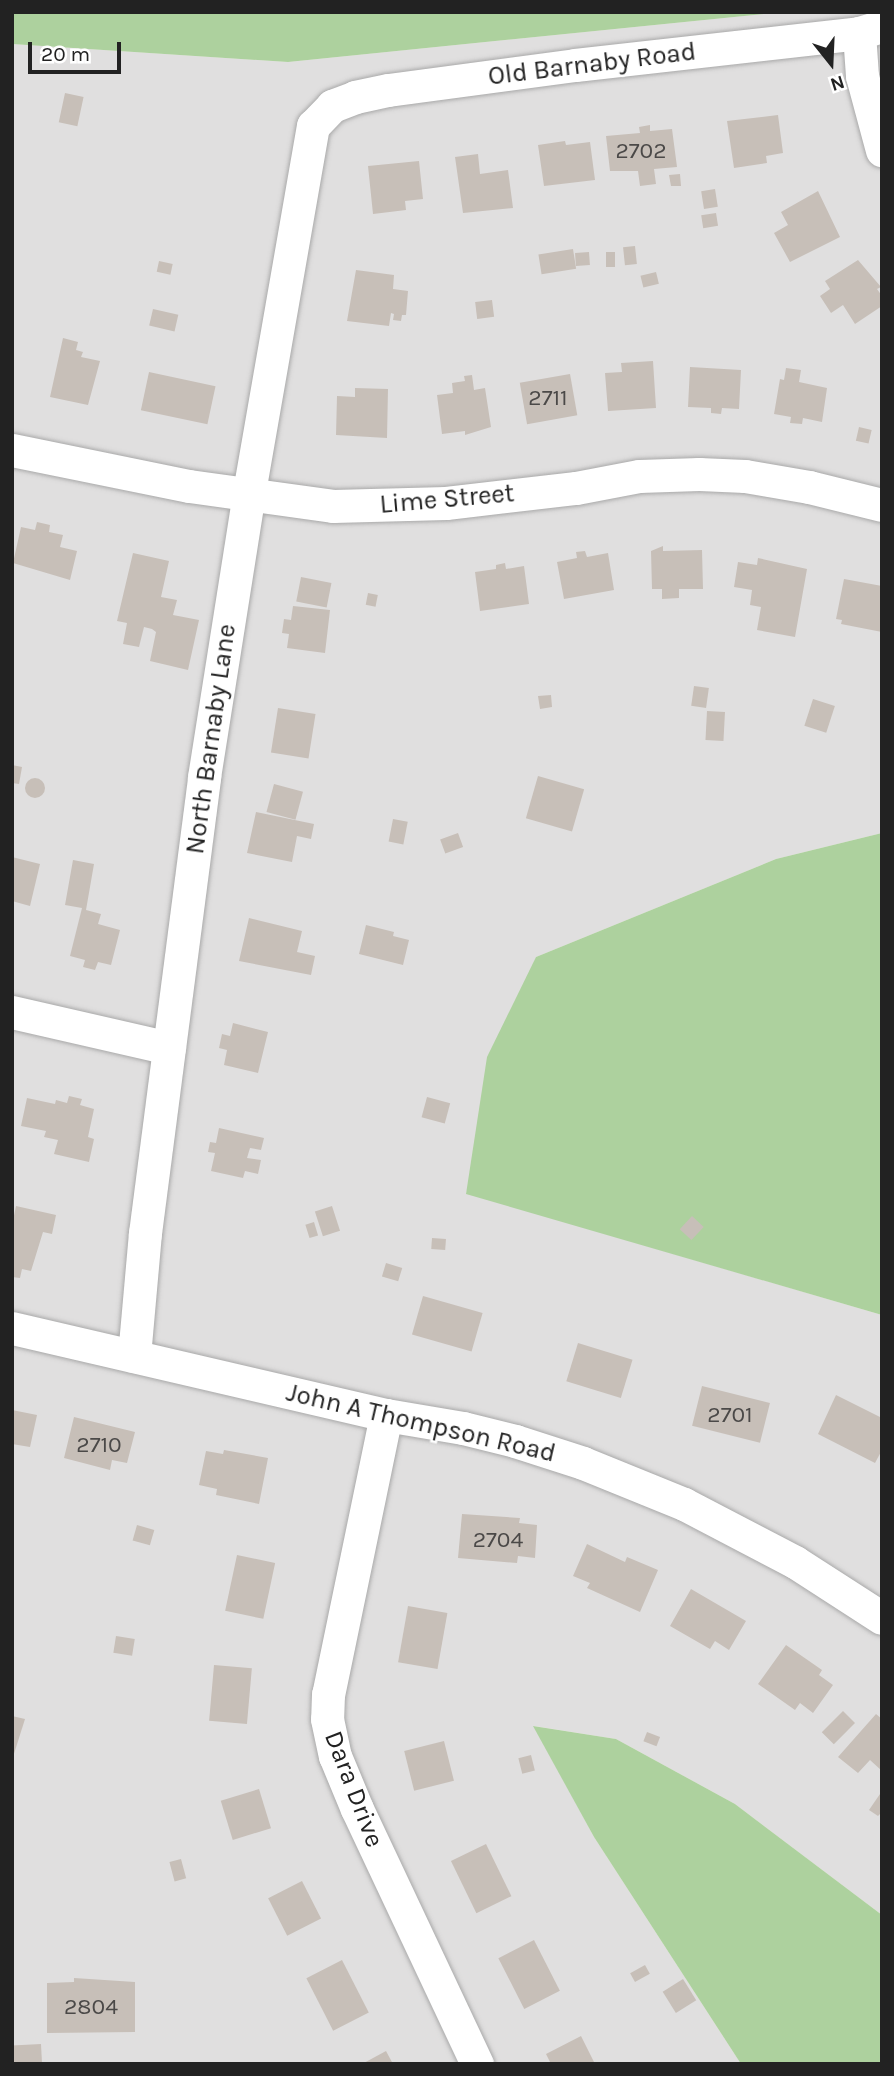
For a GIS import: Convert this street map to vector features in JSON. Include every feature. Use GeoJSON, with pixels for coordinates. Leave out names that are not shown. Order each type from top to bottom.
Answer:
{"type":"FeatureCollection","features":[{"type":"Feature","properties":{"kind":"street","name":"Old Barnaby Road"},"geometry":{"type":"LineString","coordinates":[[313,126],[332,106],[355,97],[388,90],[871,30]]}},
{"type":"Feature","properties":{"kind":"street"},"geometry":{"type":"LineString","coordinates":[[871,30],[862,76],[882,150]]}},
{"type":"Feature","properties":{"kind":"street","name":"North Barnaby Lane"},"geometry":{"type":"LineString","coordinates":[[134,1356],[145,1233],[204,777],[249,492],[313,126]]}},
{"type":"Feature","properties":{"kind":"street","name":"Lime Street"},"geometry":{"type":"LineString","coordinates":[[12,450],[189,486],[249,492],[333,506],[446,503],[576,488],[639,476],[699,474],[745,476],[809,487],[882,505]]}},
{"type":"Feature","properties":{"kind":"street"},"geometry":{"type":"LineString","coordinates":[[12,1012],[169,1048]]}},
{"type":"Feature","properties":{"kind":"street","name":"John A Thompson Road"},"geometry":{"type":"LineString","coordinates":[[12,1328],[386,1415],[515,1441],[630,1481],[684,1504],[796,1562],[882,1618]]}},
{"type":"Feature","properties":{"kind":"street","name":"Dara Drive"},"geometry":{"type":"LineString","coordinates":[[386,1415],[327,1694],[327,1718],[335,1756],[357,1809],[477,2064]]}},
{"type":"Feature","properties":{"kind":"shaded area"},"geometry":{"type":"Polygon","coordinates":[[[783,12],[882,12],[882,833],[776,859],[536,957],[466,1193],[882,1315],[882,1915],[735,1804],[616,1739],[534,1726],[594,1837],[741,2064],[12,2064],[12,44],[288,62],[783,12]]]}},
{"type":"Feature","properties":{"kind":"green space"},"geometry":{"type":"Polygon","coordinates":[[[12,12],[783,12],[288,62],[12,44],[12,12]]]}},
{"type":"Feature","properties":{"kind":"green space"},"geometry":{"type":"Polygon","coordinates":[[[882,833],[882,1315],[466,1194],[487,1057],[536,957],[776,859],[882,833]]]}},
{"type":"Feature","properties":{"kind":"green space"},"geometry":{"type":"Polygon","coordinates":[[[533,1726],[616,1739],[735,1804],[882,1915],[882,2064],[741,2064],[594,1837],[533,1726]]]}},
{"type":"Feature","properties":{"kind":"building"},"geometry":{"type":"Polygon","coordinates":[[[65,93],[84,97],[77,126],[59,122],[65,93]]]}},
{"type":"Feature","properties":{"kind":"building"},"geometry":{"type":"Polygon","coordinates":[[[778,115],[783,153],[766,156],[767,163],[734,168],[727,121],[778,115]]]}},
{"type":"Feature","properties":{"kind":"building"},"geometry":{"type":"Polygon","coordinates":[[[650,125],[650,131],[672,129],[677,167],[654,169],[656,184],[640,186],[638,171],[610,171],[606,136],[640,133],[639,127],[650,125]]]}},
{"type":"Feature","properties":{"kind":"building"},"geometry":{"type":"Polygon","coordinates":[[[565,141],[566,145],[590,142],[595,180],[544,186],[538,145],[565,141]]]}},
{"type":"Feature","properties":{"kind":"building"},"geometry":{"type":"Polygon","coordinates":[[[478,154],[480,174],[508,170],[513,208],[463,213],[455,157],[478,154]]]}},
{"type":"Feature","properties":{"kind":"building"},"geometry":{"type":"Polygon","coordinates":[[[419,161],[423,199],[405,201],[406,210],[373,214],[368,166],[419,161]]]}},
{"type":"Feature","properties":{"kind":"building"},"geometry":{"type":"Polygon","coordinates":[[[680,174],[681,186],[671,186],[669,175],[680,174]]]}},
{"type":"Feature","properties":{"kind":"building"},"geometry":{"type":"Polygon","coordinates":[[[715,189],[718,207],[704,209],[701,191],[715,189]]]}},
{"type":"Feature","properties":{"kind":"building"},"geometry":{"type":"Polygon","coordinates":[[[818,191],[840,237],[790,262],[774,233],[788,225],[781,212],[818,191]]]}},
{"type":"Feature","properties":{"kind":"building"},"geometry":{"type":"Polygon","coordinates":[[[716,213],[718,226],[703,228],[701,215],[716,213]]]}},
{"type":"Feature","properties":{"kind":"building"},"geometry":{"type":"Polygon","coordinates":[[[635,246],[637,264],[625,265],[623,247],[635,246]]]}},
{"type":"Feature","properties":{"kind":"building"},"geometry":{"type":"Polygon","coordinates":[[[573,249],[576,269],[542,274],[538,254],[573,249]]]}},
{"type":"Feature","properties":{"kind":"building"},"geometry":{"type":"Polygon","coordinates":[[[589,252],[590,265],[576,266],[575,253],[589,252]]]}},
{"type":"Feature","properties":{"kind":"building"},"geometry":{"type":"Polygon","coordinates":[[[606,252],[615,252],[615,267],[606,267],[606,252]]]}},
{"type":"Feature","properties":{"kind":"building"},"geometry":{"type":"Polygon","coordinates":[[[858,260],[881,287],[877,289],[882,296],[882,306],[855,324],[843,305],[831,313],[820,296],[830,289],[825,281],[858,260]]]}},
{"type":"Feature","properties":{"kind":"building"},"geometry":{"type":"Polygon","coordinates":[[[159,261],[173,264],[170,275],[157,272],[159,261]]]}},
{"type":"Feature","properties":{"kind":"building"},"geometry":{"type":"Polygon","coordinates":[[[356,270],[394,275],[393,289],[408,291],[406,315],[402,315],[401,321],[393,320],[394,314],[391,313],[389,326],[347,321],[356,270]]]}},
{"type":"Feature","properties":{"kind":"building"},"geometry":{"type":"Polygon","coordinates":[[[656,272],[659,284],[643,288],[640,276],[656,272]]]}},
{"type":"Feature","properties":{"kind":"building"},"geometry":{"type":"Polygon","coordinates":[[[492,300],[494,317],[477,319],[475,302],[492,300]]]}},
{"type":"Feature","properties":{"kind":"building"},"geometry":{"type":"Polygon","coordinates":[[[153,309],[178,315],[175,331],[149,326],[153,309]]]}},
{"type":"Feature","properties":{"kind":"building"},"geometry":{"type":"Polygon","coordinates":[[[63,338],[78,342],[76,350],[83,352],[81,357],[100,361],[88,405],[50,397],[63,338]]]}},
{"type":"Feature","properties":{"kind":"building"},"geometry":{"type":"Polygon","coordinates":[[[653,361],[656,408],[608,411],[605,373],[622,372],[621,363],[653,361]]]}},
{"type":"Feature","properties":{"kind":"building"},"geometry":{"type":"Polygon","coordinates":[[[690,367],[741,370],[739,409],[722,408],[721,414],[711,413],[711,408],[688,407],[690,367]]]}},
{"type":"Feature","properties":{"kind":"building"},"geometry":{"type":"Polygon","coordinates":[[[786,368],[801,370],[799,382],[827,388],[822,422],[803,418],[802,424],[790,423],[791,417],[774,414],[780,379],[784,380],[786,368]]]}},
{"type":"Feature","properties":{"kind":"building"},"geometry":{"type":"Polygon","coordinates":[[[149,372],[216,386],[207,424],[141,410],[149,372]]]}},
{"type":"Feature","properties":{"kind":"building"},"geometry":{"type":"Polygon","coordinates":[[[570,374],[577,415],[527,424],[520,383],[570,374]]]}},
{"type":"Feature","properties":{"kind":"building"},"geometry":{"type":"Polygon","coordinates":[[[472,375],[474,390],[485,388],[491,427],[465,435],[465,431],[442,434],[437,395],[453,393],[452,383],[465,381],[464,376],[472,375]]]}},
{"type":"Feature","properties":{"kind":"building"},"geometry":{"type":"Polygon","coordinates":[[[355,388],[388,389],[387,438],[336,435],[337,396],[355,397],[355,388]]]}},
{"type":"Feature","properties":{"kind":"building"},"geometry":{"type":"Polygon","coordinates":[[[859,427],[872,430],[869,444],[856,441],[859,427]]]}},
{"type":"Feature","properties":{"kind":"building"},"geometry":{"type":"Polygon","coordinates":[[[37,522],[50,525],[49,532],[63,535],[60,547],[77,551],[70,580],[13,563],[21,527],[35,530],[37,522]]]}},
{"type":"Feature","properties":{"kind":"building"},"geometry":{"type":"Polygon","coordinates":[[[663,546],[663,551],[702,550],[703,589],[679,589],[679,598],[662,599],[662,589],[652,589],[651,551],[663,546]]]}},
{"type":"Feature","properties":{"kind":"building"},"geometry":{"type":"Polygon","coordinates":[[[585,551],[587,557],[608,553],[614,590],[564,599],[557,562],[577,558],[576,552],[585,551]]]}},
{"type":"Feature","properties":{"kind":"building"},"geometry":{"type":"Polygon","coordinates":[[[133,553],[169,561],[161,597],[177,600],[173,615],[199,620],[188,670],[150,661],[156,632],[152,629],[144,627],[139,647],[123,644],[127,623],[117,621],[133,553]]]}},
{"type":"Feature","properties":{"kind":"building"},"geometry":{"type":"Polygon","coordinates":[[[758,558],[807,569],[795,637],[757,630],[761,607],[750,605],[752,590],[734,587],[738,562],[757,565],[758,558]]]}},
{"type":"Feature","properties":{"kind":"building"},"geometry":{"type":"Polygon","coordinates":[[[505,563],[506,569],[524,566],[529,604],[480,611],[475,572],[496,569],[496,565],[505,563]]]}},
{"type":"Feature","properties":{"kind":"building"},"geometry":{"type":"Polygon","coordinates":[[[301,577],[331,583],[327,607],[296,602],[301,577]]]}},
{"type":"Feature","properties":{"kind":"building"},"geometry":{"type":"Polygon","coordinates":[[[844,579],[882,586],[882,632],[841,624],[842,620],[836,619],[844,579]]]}},
{"type":"Feature","properties":{"kind":"building"},"geometry":{"type":"Polygon","coordinates":[[[368,593],[378,595],[376,607],[366,605],[368,593]]]}},
{"type":"Feature","properties":{"kind":"building"},"geometry":{"type":"Polygon","coordinates":[[[293,606],[330,610],[325,653],[287,648],[289,634],[282,633],[284,619],[291,620],[293,606]]]}},
{"type":"Feature","properties":{"kind":"building"},"geometry":{"type":"Polygon","coordinates":[[[694,686],[709,688],[706,708],[691,706],[694,686]]]}},
{"type":"Feature","properties":{"kind":"building"},"geometry":{"type":"Polygon","coordinates":[[[551,695],[552,707],[540,709],[538,696],[551,695]]]}},
{"type":"Feature","properties":{"kind":"building"},"geometry":{"type":"Polygon","coordinates":[[[813,699],[835,706],[826,733],[804,726],[813,699]]]}},
{"type":"Feature","properties":{"kind":"building"},"geometry":{"type":"Polygon","coordinates":[[[278,708],[316,714],[308,758],[271,752],[278,708]]]}},
{"type":"Feature","properties":{"kind":"building"},"geometry":{"type":"Polygon","coordinates":[[[707,711],[725,712],[723,741],[705,740],[707,711]]]}},
{"type":"Feature","properties":{"kind":"building"},"geometry":{"type":"Polygon","coordinates":[[[12,765],[22,767],[19,784],[12,783],[12,765]]]}},
{"type":"Feature","properties":{"kind":"building"},"geometry":{"type":"Polygon","coordinates":[[[538,776],[584,789],[572,832],[526,818],[538,776]]]}},
{"type":"Feature","properties":{"kind":"building"},"geometry":{"type":"Polygon","coordinates":[[[35,778],[42,781],[45,788],[42,795],[35,798],[28,795],[25,788],[28,781],[35,778]]]}},
{"type":"Feature","properties":{"kind":"building"},"geometry":{"type":"Polygon","coordinates":[[[274,784],[303,792],[295,820],[266,812],[274,784]]]}},
{"type":"Feature","properties":{"kind":"building"},"geometry":{"type":"Polygon","coordinates":[[[256,812],[314,824],[311,839],[297,836],[292,862],[247,853],[256,812]]]}},
{"type":"Feature","properties":{"kind":"building"},"geometry":{"type":"Polygon","coordinates":[[[393,819],[408,822],[403,844],[389,842],[393,819]]]}},
{"type":"Feature","properties":{"kind":"building"},"geometry":{"type":"Polygon","coordinates":[[[458,833],[463,847],[445,854],[440,839],[458,833]]]}},
{"type":"Feature","properties":{"kind":"building"},"geometry":{"type":"Polygon","coordinates":[[[12,857],[40,864],[30,906],[12,901],[12,857]]]}},
{"type":"Feature","properties":{"kind":"building"},"geometry":{"type":"Polygon","coordinates":[[[73,860],[94,864],[86,910],[101,914],[98,924],[120,930],[111,965],[98,962],[95,970],[83,967],[85,960],[70,956],[82,908],[65,905],[73,860]]]}},
{"type":"Feature","properties":{"kind":"building"},"geometry":{"type":"Polygon","coordinates":[[[249,918],[302,931],[297,952],[315,956],[311,975],[239,961],[249,918]]]}},
{"type":"Feature","properties":{"kind":"building"},"geometry":{"type":"Polygon","coordinates":[[[366,925],[394,932],[393,936],[409,940],[403,965],[359,954],[366,925]]]}},
{"type":"Feature","properties":{"kind":"building"},"geometry":{"type":"Polygon","coordinates":[[[233,1023],[268,1032],[258,1073],[224,1065],[227,1050],[219,1048],[222,1034],[230,1036],[233,1023]]]}},
{"type":"Feature","properties":{"kind":"building"},"geometry":{"type":"Polygon","coordinates":[[[69,1096],[82,1099],[80,1105],[94,1109],[88,1137],[94,1139],[89,1162],[54,1154],[58,1140],[44,1137],[46,1131],[21,1126],[27,1098],[55,1104],[56,1100],[67,1103],[69,1096]]]}},
{"type":"Feature","properties":{"kind":"building"},"geometry":{"type":"Polygon","coordinates":[[[427,1097],[450,1103],[445,1123],[422,1117],[427,1097]]]}},
{"type":"Feature","properties":{"kind":"building"},"geometry":{"type":"Polygon","coordinates":[[[219,1128],[264,1138],[261,1150],[250,1148],[247,1158],[261,1160],[258,1174],[245,1171],[243,1178],[211,1171],[215,1153],[208,1152],[210,1142],[216,1143],[219,1128]]]}},
{"type":"Feature","properties":{"kind":"building"},"geometry":{"type":"Polygon","coordinates":[[[16,1206],[56,1215],[52,1234],[43,1232],[31,1271],[22,1269],[20,1278],[12,1277],[12,1225],[16,1206]]]}},
{"type":"Feature","properties":{"kind":"building"},"geometry":{"type":"Polygon","coordinates":[[[332,1206],[340,1231],[323,1236],[315,1212],[332,1206]]]}},
{"type":"Feature","properties":{"kind":"building"},"geometry":{"type":"Polygon","coordinates":[[[692,1216],[704,1227],[691,1240],[680,1229],[692,1216]]]}},
{"type":"Feature","properties":{"kind":"building"},"geometry":{"type":"Polygon","coordinates":[[[314,1222],[318,1235],[309,1238],[305,1225],[314,1222]]]}},
{"type":"Feature","properties":{"kind":"building"},"geometry":{"type":"Polygon","coordinates":[[[432,1238],[446,1239],[445,1250],[431,1249],[432,1238]]]}},
{"type":"Feature","properties":{"kind":"building"},"geometry":{"type":"Polygon","coordinates":[[[386,1263],[402,1268],[398,1281],[382,1276],[386,1263]]]}},
{"type":"Feature","properties":{"kind":"building"},"geometry":{"type":"Polygon","coordinates":[[[423,1296],[483,1313],[472,1352],[412,1334],[423,1296]]]}},
{"type":"Feature","properties":{"kind":"building"},"geometry":{"type":"Polygon","coordinates":[[[578,1343],[633,1360],[621,1398],[566,1381],[578,1343]]]}},
{"type":"Feature","properties":{"kind":"building"},"geometry":{"type":"Polygon","coordinates":[[[702,1386],[770,1403],[760,1443],[692,1426],[702,1386]]]}},
{"type":"Feature","properties":{"kind":"building"},"geometry":{"type":"Polygon","coordinates":[[[836,1395],[882,1418],[882,1450],[875,1463],[818,1434],[836,1395]]]}},
{"type":"Feature","properties":{"kind":"building"},"geometry":{"type":"Polygon","coordinates":[[[12,1410],[37,1415],[30,1447],[12,1444],[12,1410]]]}},
{"type":"Feature","properties":{"kind":"building"},"geometry":{"type":"Polygon","coordinates":[[[74,1417],[135,1432],[127,1463],[112,1460],[110,1470],[64,1458],[74,1417]]]}},
{"type":"Feature","properties":{"kind":"building"},"geometry":{"type":"Polygon","coordinates":[[[224,1450],[268,1458],[259,1504],[216,1495],[217,1489],[199,1485],[206,1451],[223,1454],[224,1450]]]}},
{"type":"Feature","properties":{"kind":"building"},"geometry":{"type":"Polygon","coordinates":[[[462,1514],[520,1518],[519,1523],[537,1525],[535,1558],[518,1556],[517,1563],[458,1558],[462,1514]]]}},
{"type":"Feature","properties":{"kind":"building"},"geometry":{"type":"Polygon","coordinates":[[[137,1525],[154,1530],[150,1545],[133,1540],[137,1525]]]}},
{"type":"Feature","properties":{"kind":"building"},"geometry":{"type":"Polygon","coordinates":[[[587,1544],[625,1562],[627,1557],[658,1570],[640,1612],[587,1588],[590,1583],[573,1576],[587,1544]]]}},
{"type":"Feature","properties":{"kind":"building"},"geometry":{"type":"Polygon","coordinates":[[[237,1555],[275,1563],[263,1619],[225,1611],[237,1555]]]}},
{"type":"Feature","properties":{"kind":"building"},"geometry":{"type":"Polygon","coordinates":[[[691,1589],[746,1621],[729,1650],[715,1641],[710,1649],[670,1626],[691,1589]]]}},
{"type":"Feature","properties":{"kind":"building"},"geometry":{"type":"Polygon","coordinates":[[[408,1606],[447,1613],[437,1669],[398,1662],[408,1606]]]}},
{"type":"Feature","properties":{"kind":"building"},"geometry":{"type":"Polygon","coordinates":[[[116,1636],[135,1639],[132,1656],[113,1653],[116,1636]]]}},
{"type":"Feature","properties":{"kind":"building"},"geometry":{"type":"Polygon","coordinates":[[[786,1645],[822,1670],[819,1675],[833,1685],[813,1713],[800,1703],[795,1710],[758,1684],[786,1645]]]}},
{"type":"Feature","properties":{"kind":"building"},"geometry":{"type":"Polygon","coordinates":[[[214,1665],[252,1668],[247,1724],[209,1721],[214,1665]]]}},
{"type":"Feature","properties":{"kind":"building"},"geometry":{"type":"Polygon","coordinates":[[[843,1711],[855,1723],[834,1744],[822,1732],[843,1711]]]}},
{"type":"Feature","properties":{"kind":"building"},"geometry":{"type":"Polygon","coordinates":[[[876,1714],[882,1719],[882,1771],[870,1760],[858,1773],[838,1757],[876,1714]]]}},
{"type":"Feature","properties":{"kind":"building"},"geometry":{"type":"Polygon","coordinates":[[[12,1716],[25,1719],[13,1757],[12,1757],[12,1716]]]}},
{"type":"Feature","properties":{"kind":"building"},"geometry":{"type":"Polygon","coordinates":[[[647,1732],[660,1737],[656,1746],[643,1741],[647,1732]]]}},
{"type":"Feature","properties":{"kind":"building"},"geometry":{"type":"Polygon","coordinates":[[[444,1741],[454,1781],[414,1791],[404,1751],[444,1741]]]}},
{"type":"Feature","properties":{"kind":"building"},"geometry":{"type":"Polygon","coordinates":[[[531,1755],[535,1771],[522,1774],[518,1758],[531,1755]]]}},
{"type":"Feature","properties":{"kind":"building"},"geometry":{"type":"Polygon","coordinates":[[[259,1789],[271,1828],[233,1840],[221,1801],[259,1789]]]}},
{"type":"Feature","properties":{"kind":"building"},"geometry":{"type":"Polygon","coordinates":[[[880,1794],[882,1812],[878,1816],[869,1810],[880,1794]]]}},
{"type":"Feature","properties":{"kind":"building"},"geometry":{"type":"Polygon","coordinates":[[[486,1844],[511,1896],[476,1913],[451,1861],[486,1844]]]}},
{"type":"Feature","properties":{"kind":"building"},"geometry":{"type":"Polygon","coordinates":[[[181,1859],[186,1878],[175,1881],[169,1862],[181,1859]]]}},
{"type":"Feature","properties":{"kind":"building"},"geometry":{"type":"Polygon","coordinates":[[[302,1881],[321,1918],[287,1936],[268,1898],[302,1881]]]}},
{"type":"Feature","properties":{"kind":"building"},"geometry":{"type":"Polygon","coordinates":[[[534,1940],[560,1991],[524,2009],[498,1958],[534,1940]]]}},
{"type":"Feature","properties":{"kind":"building"},"geometry":{"type":"Polygon","coordinates":[[[342,1960],[369,2013],[333,2031],[306,1978],[342,1960]]]}},
{"type":"Feature","properties":{"kind":"building"},"geometry":{"type":"Polygon","coordinates":[[[645,1965],[650,1974],[635,1982],[630,1973],[645,1965]]]}},
{"type":"Feature","properties":{"kind":"building"},"geometry":{"type":"Polygon","coordinates":[[[74,1978],[135,1982],[135,2032],[47,2033],[47,1983],[74,1982],[74,1978]]]}},
{"type":"Feature","properties":{"kind":"building"},"geometry":{"type":"Polygon","coordinates":[[[683,1979],[696,2000],[676,2013],[663,1992],[683,1979]]]}},
{"type":"Feature","properties":{"kind":"building"},"geometry":{"type":"Polygon","coordinates":[[[581,2036],[595,2064],[551,2064],[546,2054],[581,2036]]]}},
{"type":"Feature","properties":{"kind":"building"},"geometry":{"type":"Polygon","coordinates":[[[41,2044],[42,2064],[13,2064],[12,2046],[41,2044]]]}},
{"type":"Feature","properties":{"kind":"building"},"geometry":{"type":"Polygon","coordinates":[[[386,2051],[393,2064],[362,2064],[386,2051]]]}}]}
